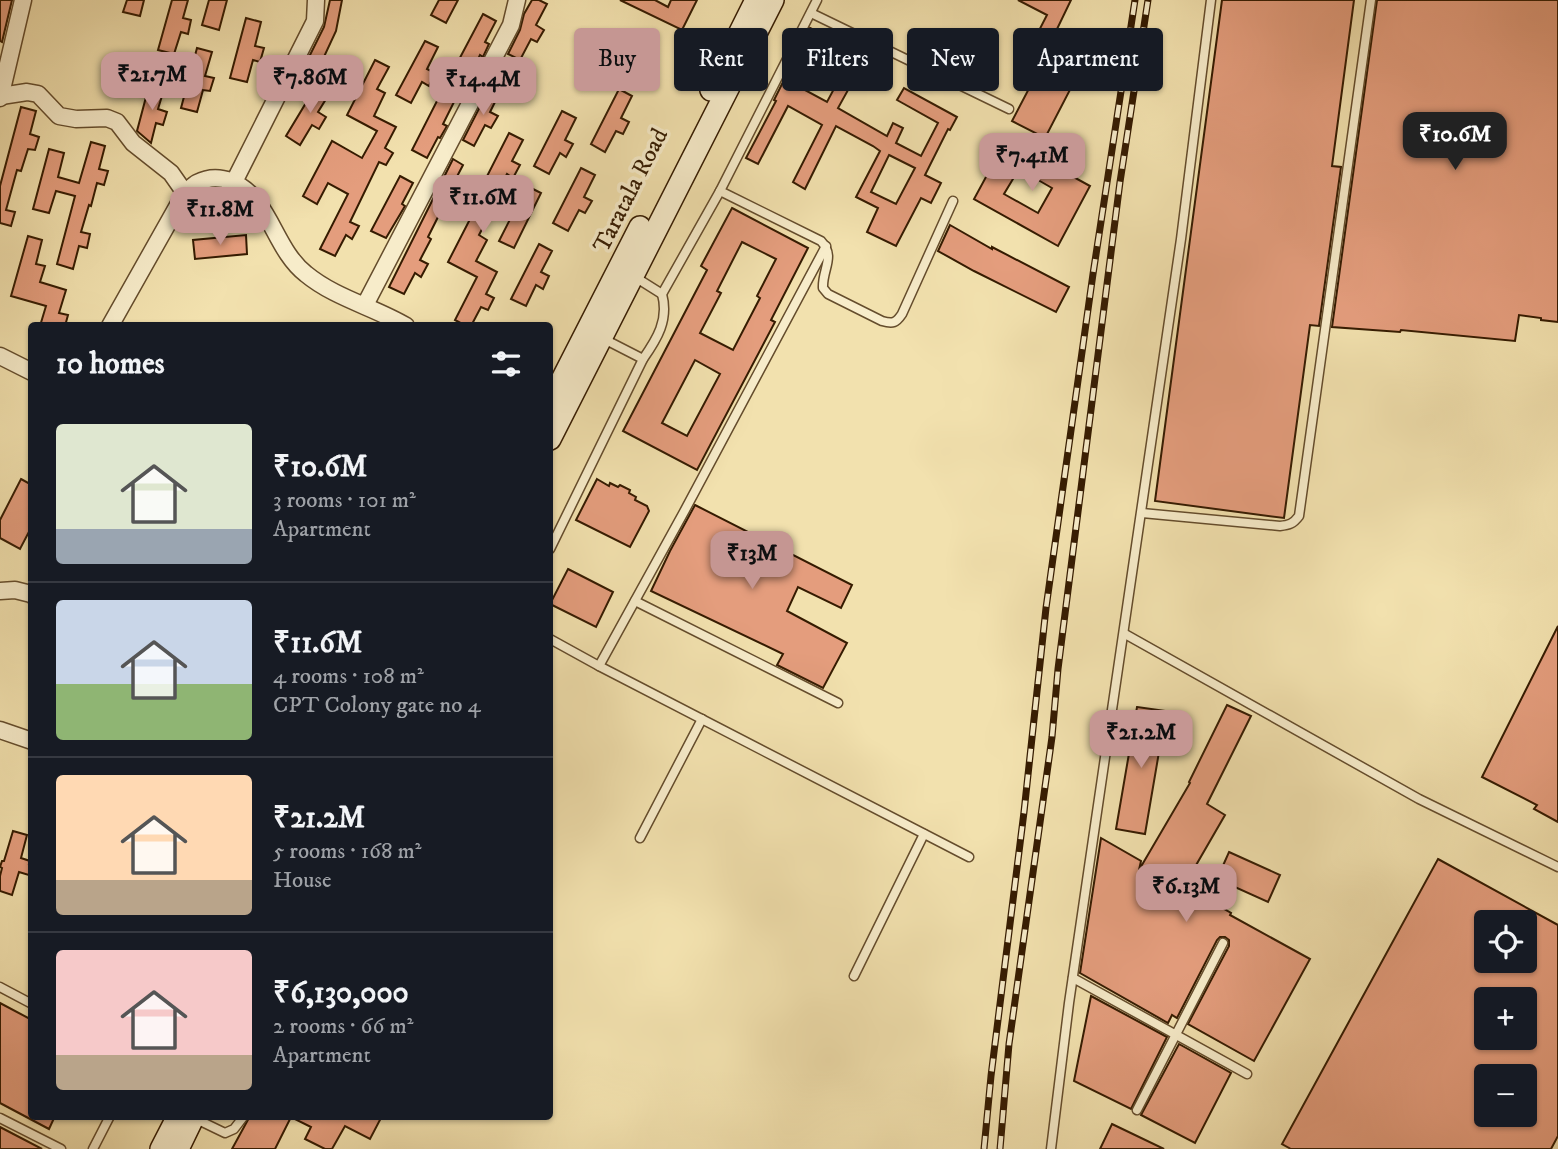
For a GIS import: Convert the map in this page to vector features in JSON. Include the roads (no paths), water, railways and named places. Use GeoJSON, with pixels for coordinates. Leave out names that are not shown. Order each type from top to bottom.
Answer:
{"type":"FeatureCollection","features":[{"type":"Feature","properties":{"kind":"main road","name":"Taratala Road"},"geometry":{"type":"LineString","coordinates":[[626,272],[756,0]]}},
{"type":"Feature","properties":{"kind":"main road"},"geometry":{"type":"LineString","coordinates":[[553,432],[595,334],[626,272],[773,0]]}},
{"type":"Feature","properties":{"kind":"main road"},"geometry":{"type":"LineString","coordinates":[[553,396],[595,334]]}},
{"type":"Feature","properties":{"kind":"main road"},"geometry":{"type":"LineString","coordinates":[[162,1149],[186,1120]]}},
{"type":"Feature","properties":{"kind":"main road"},"geometry":{"type":"LineString","coordinates":[[178,1149],[187,1120]]}},
{"type":"Feature","properties":{"kind":"street"},"geometry":{"type":"LineString","coordinates":[[23,0],[0,97],[27,92],[38,94],[59,116],[76,119],[107,118],[117,122],[133,143],[171,173],[185,193]]}},
{"type":"Feature","properties":{"kind":"street"},"geometry":{"type":"LineString","coordinates":[[234,182],[315,21],[316,0]]}},
{"type":"Feature","properties":{"kind":"street"},"geometry":{"type":"LineString","coordinates":[[365,305],[511,25],[517,0]]}},
{"type":"Feature","properties":{"kind":"street"},"geometry":{"type":"LineString","coordinates":[[112,322],[185,193],[197,183],[218,177],[234,182],[258,201],[293,262],[306,275],[330,290],[400,322]]}},
{"type":"Feature","properties":{"kind":"street"},"geometry":{"type":"LineString","coordinates":[[0,356],[28,370]]}},
{"type":"Feature","properties":{"kind":"street"},"geometry":{"type":"LineString","coordinates":[[0,591],[28,592]]}},
{"type":"Feature","properties":{"kind":"street"},"geometry":{"type":"LineString","coordinates":[[0,730],[28,740]]}},
{"type":"Feature","properties":{"kind":"lane"},"geometry":{"type":"LineString","coordinates":[[662,294],[720,191],[817,0]]}},
{"type":"Feature","properties":{"kind":"lane"},"geometry":{"type":"LineString","coordinates":[[1051,1149],[1073,978],[1181,239],[1211,0]]}},
{"type":"Feature","properties":{"kind":"lane"},"geometry":{"type":"LineString","coordinates":[[1142,513],[1280,526],[1289,525],[1299,516],[1371,0]]}},
{"type":"Feature","properties":{"kind":"lane"},"geometry":{"type":"LineString","coordinates":[[811,13],[1009,109]]}},
{"type":"Feature","properties":{"kind":"lane"},"geometry":{"type":"LineString","coordinates":[[720,191],[814,236],[826,246],[828,252],[823,288],[828,294],[891,323],[897,321],[902,314],[953,201]]}},
{"type":"Feature","properties":{"kind":"lane"},"geometry":{"type":"LineString","coordinates":[[599,666],[826,246]]}},
{"type":"Feature","properties":{"kind":"lane"},"geometry":{"type":"LineString","coordinates":[[553,543],[643,359],[661,329],[665,304],[662,294],[626,272]]}},
{"type":"Feature","properties":{"kind":"lane"},"geometry":{"type":"LineString","coordinates":[[595,334],[643,359]]}},
{"type":"Feature","properties":{"kind":"lane"},"geometry":{"type":"LineString","coordinates":[[635,601],[838,703]]}},
{"type":"Feature","properties":{"kind":"lane"},"geometry":{"type":"LineString","coordinates":[[1125,634],[1419,799],[1558,867]]}},
{"type":"Feature","properties":{"kind":"lane"},"geometry":{"type":"LineString","coordinates":[[553,641],[969,857]]}},
{"type":"Feature","properties":{"kind":"lane"},"geometry":{"type":"LineString","coordinates":[[640,838],[702,719]]}},
{"type":"Feature","properties":{"kind":"lane"},"geometry":{"type":"LineString","coordinates":[[854,976],[924,834]]}},
{"type":"Feature","properties":{"kind":"lane"},"geometry":{"type":"LineString","coordinates":[[1137,1110],[1223,943]]}},
{"type":"Feature","properties":{"kind":"lane"},"geometry":{"type":"LineString","coordinates":[[1073,978],[1247,1073]]}},
{"type":"Feature","properties":{"kind":"lane"},"geometry":{"type":"LineString","coordinates":[[0,988],[28,1002]]}},
{"type":"Feature","properties":{"kind":"lane"},"geometry":{"type":"LineString","coordinates":[[0,1118],[61,1149]]}},
{"type":"Feature","properties":{"kind":"lane"},"geometry":{"type":"LineString","coordinates":[[93,1149],[108,1120]]}},
{"type":"Feature","properties":{"kind":"lane"},"geometry":{"type":"LineString","coordinates":[[195,1120],[225,1133],[234,1129],[241,1120]]}},
{"type":"Feature","properties":{"kind":"railway"},"geometry":{"type":"LineString","coordinates":[[984,1149],[1046,608],[1135,0]]}},
{"type":"Feature","properties":{"kind":"railway"},"geometry":{"type":"LineString","coordinates":[[1000,1149],[1009,1044],[1052,737],[1058,669],[1120,182],[1148,0]]}}]}
